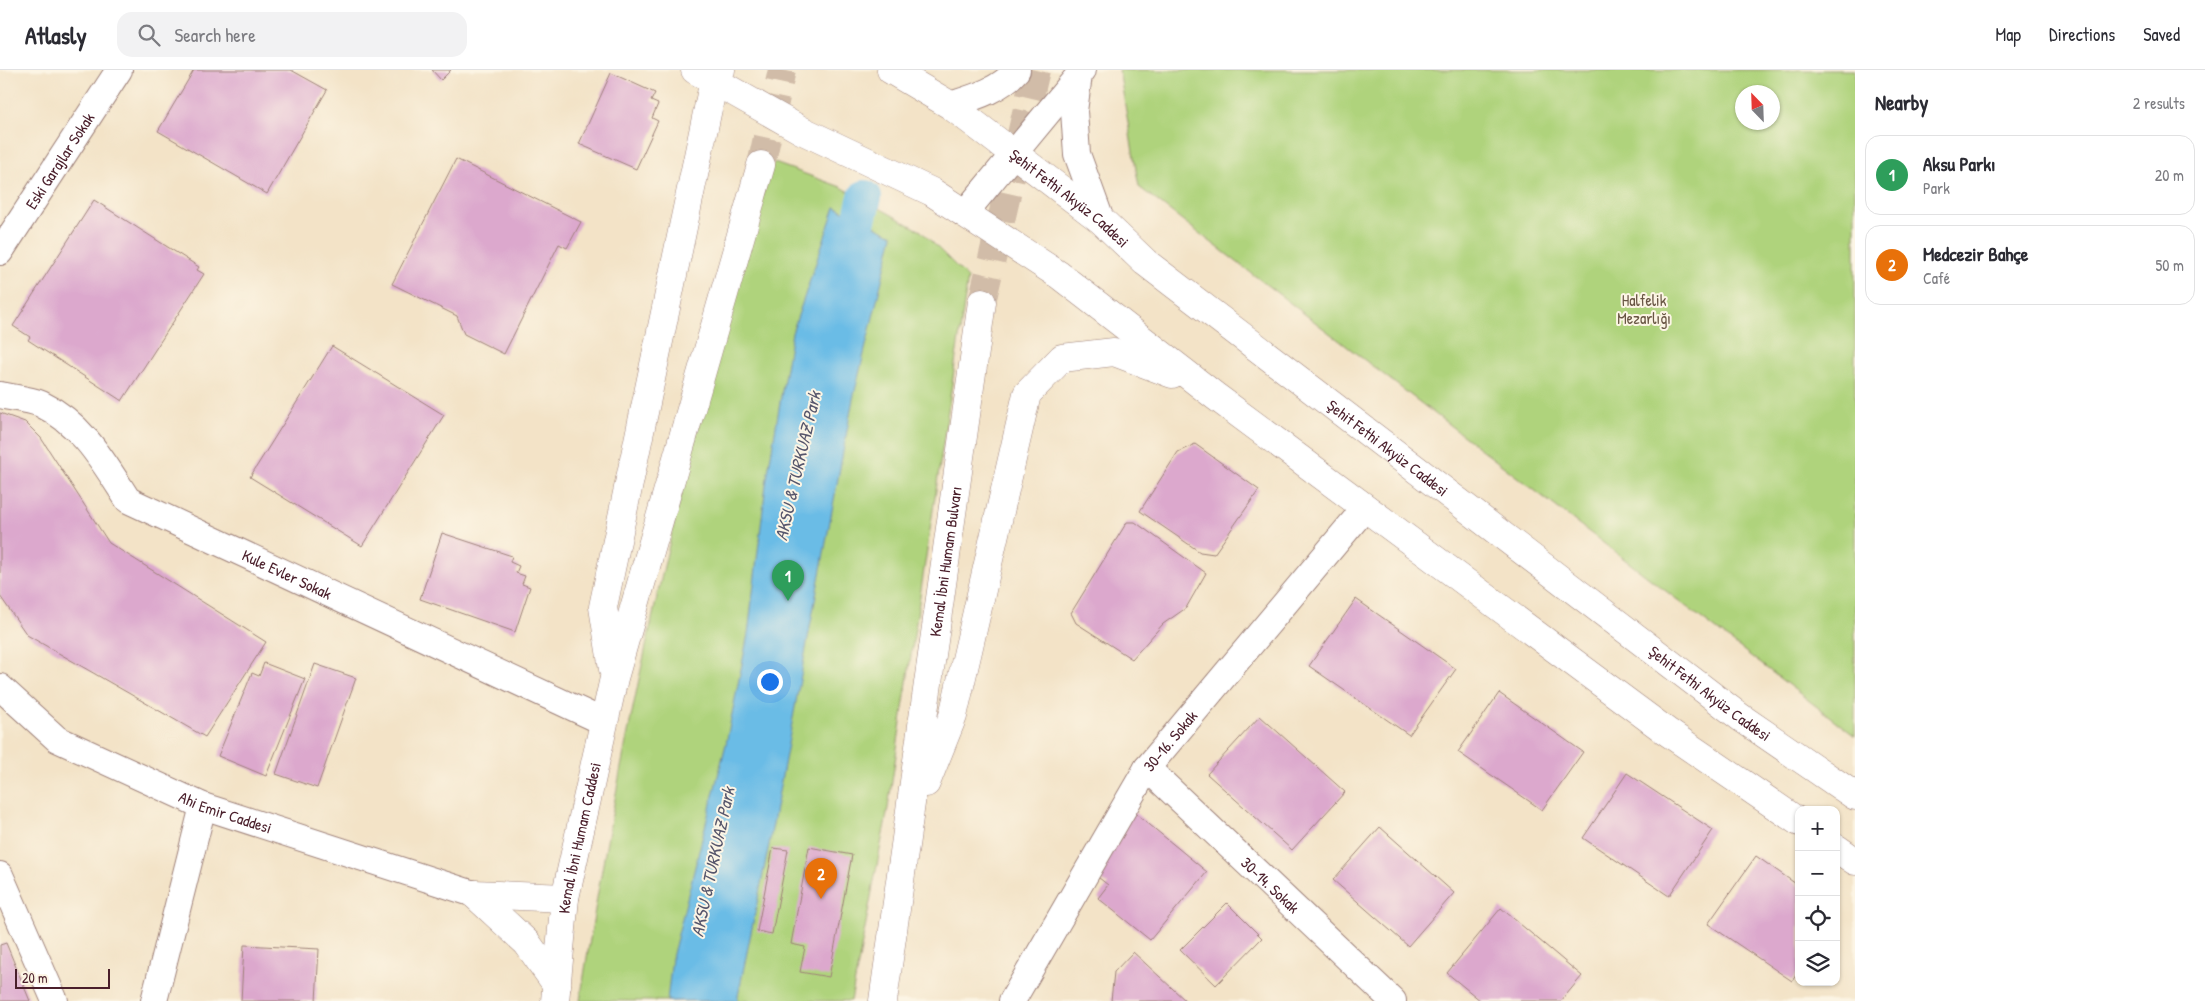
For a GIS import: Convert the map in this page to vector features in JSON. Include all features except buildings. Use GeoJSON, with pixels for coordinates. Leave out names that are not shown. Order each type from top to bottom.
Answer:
{"type":"FeatureCollection","features":[{"type":"Feature","properties":{"kind":"main road","name":"Şehit Fethi Akyüz Caddesi"},"geometry":{"type":"LineString","coordinates":[[891,70],[939,98],[1013,153],[1101,220],[1145,262],[1740,717],[1855,796]]}},
{"type":"Feature","properties":{"kind":"main road"},"geometry":{"type":"LineString","coordinates":[[614,678],[603,607],[710,73],[801,130],[932,192],[1059,276],[1200,385],[1666,732],[1795,819]]}},
{"type":"Feature","properties":{"kind":"main road","name":"Kemal İbni Humam Caddesi"},"geometry":{"type":"LineString","coordinates":[[556,993],[565,898],[614,678],[761,165]]}},
{"type":"Feature","properties":{"kind":"main road","name":"Kemal İbni Humam Bulvarı"},"geometry":{"type":"LineString","coordinates":[[910,821],[982,302]]}},
{"type":"Feature","properties":{"kind":"main road"},"geometry":{"type":"LineString","coordinates":[[883,1001],[910,821],[953,716],[1027,394],[1062,358],[1114,352],[1200,385]]}},
{"type":"Feature","properties":{"kind":"main road"},"geometry":{"type":"LineString","coordinates":[[1840,851],[1855,861]]}},
{"type":"Feature","properties":{"kind":"main road","name":"Ahi Emir Caddesi"},"geometry":{"type":"LineString","coordinates":[[474,894],[565,898]]}},
{"type":"Feature","properties":{"kind":"main road","name":"Ahi Emir Caddesi"},"geometry":{"type":"LineString","coordinates":[[474,894],[527,943],[556,993]]}},
{"type":"Feature","properties":{"kind":"street","name":"Eski Garajlar Sokak"},"geometry":{"type":"LineString","coordinates":[[0,252],[119,70]]}},
{"type":"Feature","properties":{"kind":"street"},"geometry":{"type":"LineString","coordinates":[[939,98],[988,93],[1010,79],[1017,70]]}},
{"type":"Feature","properties":{"kind":"street"},"geometry":{"type":"LineString","coordinates":[[964,214],[1081,72]]}},
{"type":"Feature","properties":{"kind":"street"},"geometry":{"type":"LineString","coordinates":[[1081,72],[1074,111],[1077,154],[1101,220]]}},
{"type":"Feature","properties":{"kind":"street","name":"Kule Evler Sokak"},"geometry":{"type":"LineString","coordinates":[[0,395],[41,404],[77,428],[99,454],[128,500],[604,722]]}},
{"type":"Feature","properties":{"kind":"street","name":"30-16. Sokak"},"geometry":{"type":"LineString","coordinates":[[1012,1001],[1148,768],[1365,508]]}},
{"type":"Feature","properties":{"kind":"street","name":"Ahi Emir Caddesi"},"geometry":{"type":"LineString","coordinates":[[0,686],[56,740],[203,806],[474,894]]}},
{"type":"Feature","properties":{"kind":"street","name":"30-14. Sokak"},"geometry":{"type":"LineString","coordinates":[[1148,768],[1393,1001]]}},
{"type":"Feature","properties":{"kind":"street"},"geometry":{"type":"LineString","coordinates":[[154,1001],[203,806]]}},
{"type":"Feature","properties":{"kind":"street"},"geometry":{"type":"LineString","coordinates":[[0,876],[55,1001]]}},
{"type":"Feature","properties":{"kind":"green space","name":"Halfelik Mezarlığı"},"geometry":{"type":"Polygon","coordinates":[[[1119,70],[1855,70],[1855,736],[1139,187],[1119,70]]]}},
{"type":"Feature","properties":{"kind":"green space"},"geometry":{"type":"Polygon","coordinates":[[[772,162],[841,187],[921,231],[968,278],[888,808],[851,1001],[580,1001],[619,777],[650,629],[703,408],[772,162]]]}},
{"type":"Feature","properties":{"kind":"water"},"geometry":{"type":"Polygon","coordinates":[[[835,207],[893,235],[853,399],[769,845],[737,1001],[667,1001],[672,958],[726,744],[748,634],[766,484],[792,333],[835,207]]]}},
{"type":"Feature","properties":{"kind":"waterway","name":"AKSU & TURKUAZ Park"},"geometry":{"type":"LineString","coordinates":[[848,262],[865,197]]}},
{"type":"Feature","properties":{"kind":"tunnel"},"geometry":{"type":"LineString","coordinates":[[761,165],[782,70]]}},
{"type":"Feature","properties":{"kind":"tunnel"},"geometry":{"type":"LineString","coordinates":[[982,302],[1036,70]]}},
{"type":"Feature","properties":{"kind":"place","name":"Aksu Parkı"},"geometry":{"type":"Point","coordinates":[788,601]}},
{"type":"Feature","properties":{"kind":"place","name":"Medcezir Bahçe"},"geometry":{"type":"Point","coordinates":[821,899]}}]}
